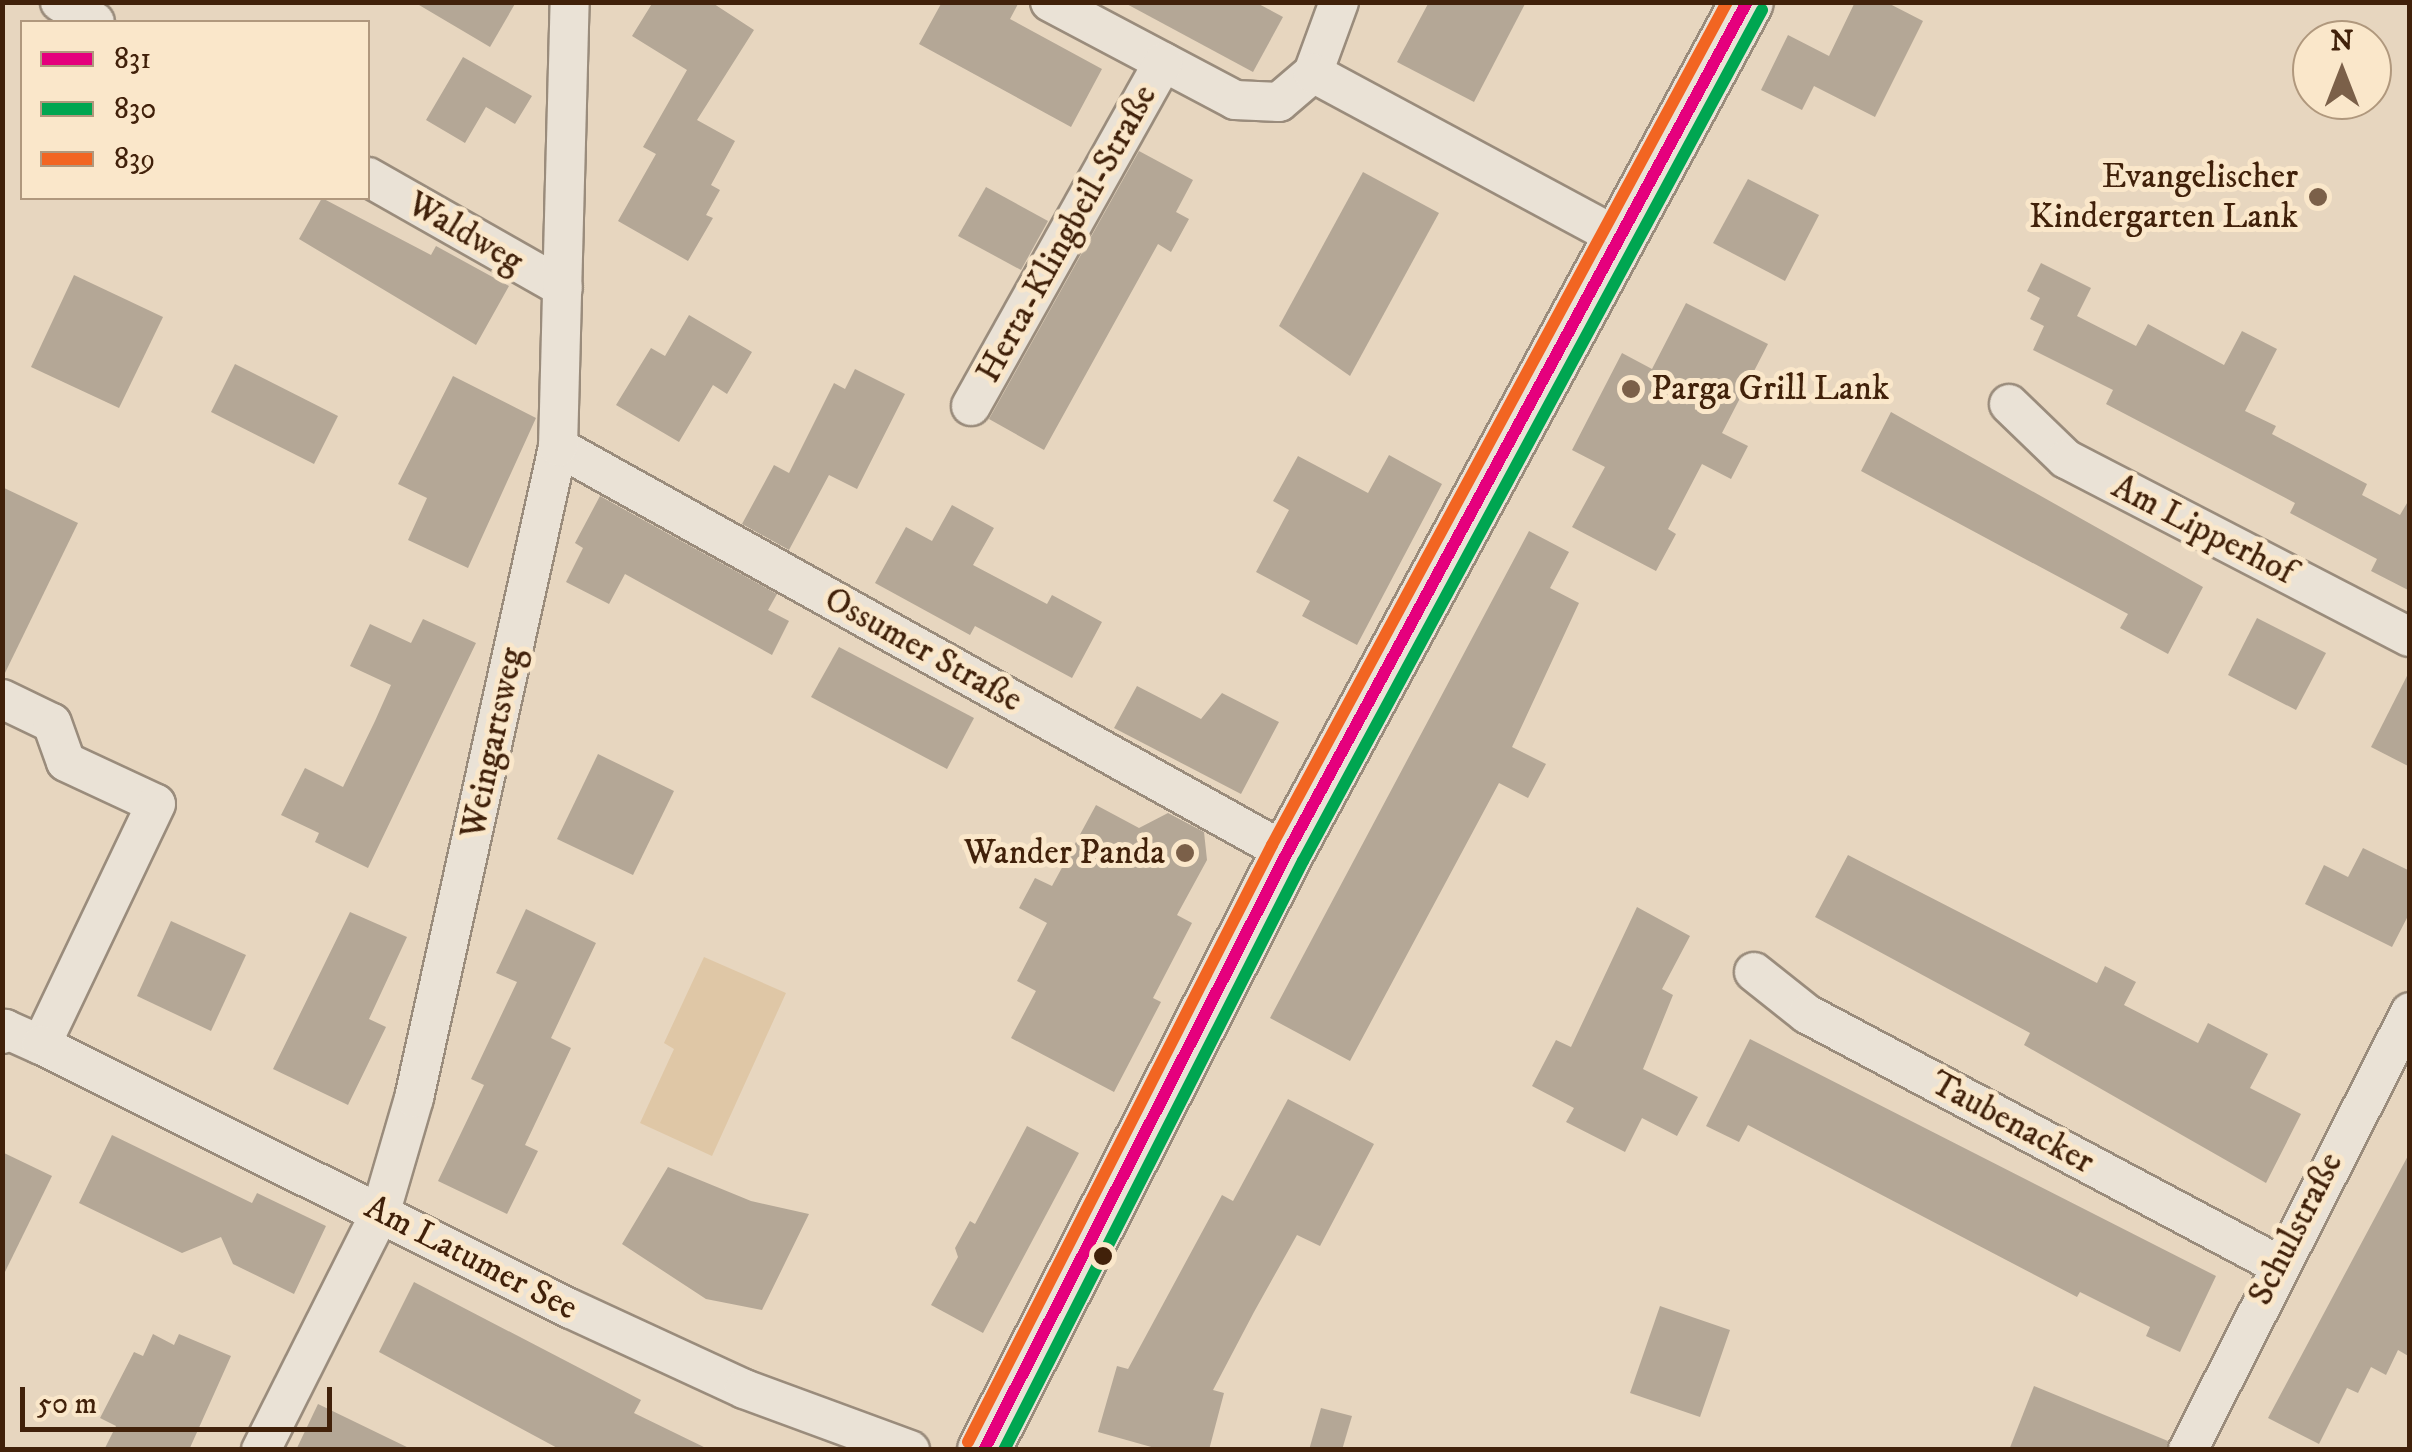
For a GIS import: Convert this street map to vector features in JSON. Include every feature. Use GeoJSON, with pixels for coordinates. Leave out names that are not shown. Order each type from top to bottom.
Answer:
{"type":"FeatureCollection","features":[{"type":"Feature","properties":{"kind":"street"},"geometry":{"type":"LineString","coordinates":[[60,2],[92,20]]}},
{"type":"Feature","properties":{"kind":"street","name":"Weingartsweg"},"geometry":{"type":"LineString","coordinates":[[261,1450],[381,1211],[414,1098],[558,447],[570,2]]}},
{"type":"Feature","properties":{"kind":"street","name":"Herta-Klingbeil-Straße"},"geometry":{"type":"LineString","coordinates":[[1050,2],[1235,100],[1279,102],[1314,72]]}},
{"type":"Feature","properties":{"kind":"street"},"geometry":{"type":"LineString","coordinates":[[1340,2],[1314,72],[1619,238]]}},
{"type":"Feature","properties":{"kind":"street"},"geometry":{"type":"LineString","coordinates":[[984,1450],[1287,852],[1747,2]]}},
{"type":"Feature","properties":{"kind":"street","name":"Herta-Klingbeil-Straße"},"geometry":{"type":"LineString","coordinates":[[972,406],[1163,62]]}},
{"type":"Feature","properties":{"kind":"street","name":"Waldweg"},"geometry":{"type":"LineString","coordinates":[[370,178],[563,288]]}},
{"type":"Feature","properties":{"kind":"street","name":"Am Lipperhof"},"geometry":{"type":"LineString","coordinates":[[2009,404],[2066,459],[2410,637]]}},
{"type":"Feature","properties":{"kind":"street","name":"Ossumer Straße"},"geometry":{"type":"LineString","coordinates":[[558,447],[1287,852]]}},
{"type":"Feature","properties":{"kind":"street"},"geometry":{"type":"LineString","coordinates":[[2,699],[52,723],[66,762],[156,804],[41,1045]]}},
{"type":"Feature","properties":{"kind":"street","name":"Taubenacker"},"geometry":{"type":"LineString","coordinates":[[1754,972],[1807,1014],[2277,1264]]}},
{"type":"Feature","properties":{"kind":"street","name":"Schulstraße"},"geometry":{"type":"LineString","coordinates":[[2188,1450],[2277,1264],[2410,1012]]}},
{"type":"Feature","properties":{"kind":"street","name":"Am Latumer See"},"geometry":{"type":"LineString","coordinates":[[2,1034],[5,1029],[41,1045],[727,1381],[910,1450]]}},
{"type":"Feature","properties":{"kind":"shaded area"},"geometry":{"type":"Polygon","coordinates":[[[704,957],[786,993],[712,1156],[640,1123],[674,1049],[664,1043],[704,957]]]}},
{"type":"Feature","properties":{"kind":"building"},"geometry":{"type":"Polygon","coordinates":[[[414,2],[516,2],[490,47],[414,2]]]}},
{"type":"Feature","properties":{"kind":"building"},"geometry":{"type":"Polygon","coordinates":[[[653,2],[711,2],[754,30],[697,120],[735,141],[711,185],[720,190],[706,215],[713,218],[688,261],[618,221],[656,154],[643,147],[687,70],[632,36],[653,2]]]}},
{"type":"Feature","properties":{"kind":"building"},"geometry":{"type":"Polygon","coordinates":[[[942,2],[1019,2],[1010,19],[1102,69],[1071,127],[919,44],[942,2]]]}},
{"type":"Feature","properties":{"kind":"building"},"geometry":{"type":"Polygon","coordinates":[[[1123,2],[1255,2],[1283,17],[1253,72],[1123,2]]]}},
{"type":"Feature","properties":{"kind":"building"},"geometry":{"type":"Polygon","coordinates":[[[1429,2],[1526,2],[1474,102],[1397,62],[1429,2]]]}},
{"type":"Feature","properties":{"kind":"building"},"geometry":{"type":"Polygon","coordinates":[[[1855,2],[1886,2],[1923,21],[1875,117],[1814,86],[1802,110],[1761,90],[1788,35],[1829,56],[1855,2]]]}},
{"type":"Feature","properties":{"kind":"building"},"geometry":{"type":"Polygon","coordinates":[[[463,57],[532,96],[515,124],[486,107],[465,143],[426,120],[463,57]]]}},
{"type":"Feature","properties":{"kind":"building"},"geometry":{"type":"Polygon","coordinates":[[[1139,151],[1193,180],[1176,212],[1189,219],[1171,252],[1158,244],[1044,450],[989,419],[1139,151]]]}},
{"type":"Feature","properties":{"kind":"building"},"geometry":{"type":"Polygon","coordinates":[[[1363,172],[1439,213],[1350,376],[1279,326],[1363,172]]]}},
{"type":"Feature","properties":{"kind":"building"},"geometry":{"type":"Polygon","coordinates":[[[1748,179],[1819,215],[1785,281],[1713,243],[1748,179]]]}},
{"type":"Feature","properties":{"kind":"building"},"geometry":{"type":"Polygon","coordinates":[[[986,187],[1048,221],[1021,270],[958,236],[986,187]]]}},
{"type":"Feature","properties":{"kind":"building"},"geometry":{"type":"Polygon","coordinates":[[[321,200],[326,200],[431,255],[436,246],[509,286],[476,345],[299,239],[321,200]]]}},
{"type":"Feature","properties":{"kind":"building"},"geometry":{"type":"Polygon","coordinates":[[[2041,263],[2091,288],[2077,316],[2136,346],[2148,324],[2224,365],[2242,331],[2277,349],[2245,411],[2276,426],[2272,434],[2367,484],[2362,495],[2400,515],[2410,498],[2410,591],[2371,571],[2377,559],[2290,513],[2295,503],[2106,404],[2113,390],[2033,350],[2044,326],[2030,319],[2040,298],[2027,291],[2041,263]]]}},
{"type":"Feature","properties":{"kind":"building"},"geometry":{"type":"Polygon","coordinates":[[[74,275],[163,317],[119,408],[31,367],[74,275]]]}},
{"type":"Feature","properties":{"kind":"building"},"geometry":{"type":"Polygon","coordinates":[[[1686,303],[1768,344],[1722,433],[1748,446],[1731,479],[1702,464],[1668,529],[1676,534],[1656,571],[1572,527],[1605,467],[1572,450],[1622,353],[1652,369],[1686,303]]]}},
{"type":"Feature","properties":{"kind":"building"},"geometry":{"type":"Polygon","coordinates":[[[689,315],[752,352],[727,394],[713,385],[679,442],[616,405],[651,348],[665,356],[689,315]]]}},
{"type":"Feature","properties":{"kind":"building"},"geometry":{"type":"Polygon","coordinates":[[[235,364],[338,416],[314,464],[211,412],[235,364]]]}},
{"type":"Feature","properties":{"kind":"building"},"geometry":{"type":"Polygon","coordinates":[[[855,369],[905,394],[857,489],[829,475],[789,550],[742,524],[774,465],[789,473],[834,383],[845,389],[855,369]]]}},
{"type":"Feature","properties":{"kind":"building"},"geometry":{"type":"Polygon","coordinates":[[[453,376],[536,418],[468,568],[408,540],[427,498],[398,484],[453,376]]]}},
{"type":"Feature","properties":{"kind":"building"},"geometry":{"type":"Polygon","coordinates":[[[1891,412],[2203,587],[2168,654],[2120,628],[2128,614],[1861,471],[1891,412]]]}},
{"type":"Feature","properties":{"kind":"building"},"geometry":{"type":"Polygon","coordinates":[[[1389,455],[1442,484],[1357,645],[1302,616],[1310,601],[1256,572],[1289,510],[1273,501],[1298,456],[1368,493],[1389,455]]]}},
{"type":"Feature","properties":{"kind":"building"},"geometry":{"type":"Polygon","coordinates":[[[2,487],[78,523],[3,677],[2,677],[2,487]]]}},
{"type":"Feature","properties":{"kind":"building"},"geometry":{"type":"Polygon","coordinates":[[[600,496],[777,594],[768,610],[789,621],[772,655],[625,574],[609,604],[566,582],[583,548],[575,543],[600,496]]]}},
{"type":"Feature","properties":{"kind":"building"},"geometry":{"type":"Polygon","coordinates":[[[952,505],[994,528],[973,565],[1047,604],[1052,595],[1102,622],[1072,678],[975,626],[970,635],[875,583],[906,527],[932,541],[952,505]]]}},
{"type":"Feature","properties":{"kind":"building"},"geometry":{"type":"Polygon","coordinates":[[[1529,531],[1569,552],[1550,588],[1579,603],[1512,747],[1546,764],[1528,798],[1499,783],[1350,1061],[1270,1018],[1529,531]]]}},
{"type":"Feature","properties":{"kind":"building"},"geometry":{"type":"Polygon","coordinates":[[[2257,618],[2326,653],[2296,710],[2228,675],[2257,618]]]}},
{"type":"Feature","properties":{"kind":"building"},"geometry":{"type":"Polygon","coordinates":[[[423,619],[476,643],[368,868],[315,842],[319,833],[281,815],[305,768],[343,787],[375,721],[391,685],[350,666],[370,624],[411,643],[423,619]]]}},
{"type":"Feature","properties":{"kind":"building"},"geometry":{"type":"Polygon","coordinates":[[[839,647],[974,718],[947,769],[811,697],[839,647]]]}},
{"type":"Feature","properties":{"kind":"building"},"geometry":{"type":"Polygon","coordinates":[[[2410,670],[2410,767],[2371,747],[2410,670]]]}},
{"type":"Feature","properties":{"kind":"building"},"geometry":{"type":"Polygon","coordinates":[[[1137,686],[1201,719],[1222,693],[1279,722],[1241,794],[1114,728],[1137,686]]]}},
{"type":"Feature","properties":{"kind":"building"},"geometry":{"type":"Polygon","coordinates":[[[598,754],[674,791],[633,875],[557,839],[598,754]]]}},
{"type":"Feature","properties":{"kind":"building"},"geometry":{"type":"Polygon","coordinates":[[[1096,805],[1139,828],[1168,813],[1204,832],[1207,860],[1177,915],[1192,923],[1153,998],[1161,1002],[1114,1092],[1011,1038],[1036,991],[1017,981],[1047,923],[1019,908],[1035,878],[1052,886],[1096,805]]]}},
{"type":"Feature","properties":{"kind":"building"},"geometry":{"type":"Polygon","coordinates":[[[2363,848],[2410,871],[2410,912],[2392,947],[2305,904],[2324,865],[2348,877],[2363,848]]]}},
{"type":"Feature","properties":{"kind":"building"},"geometry":{"type":"Polygon","coordinates":[[[1848,855],[2097,983],[2105,966],[2136,982],[2124,1005],[2198,1043],[2208,1023],[2268,1054],[2250,1088],[2301,1114],[2266,1183],[2024,1045],[2030,1033],[1815,917],[1848,855]]]}},
{"type":"Feature","properties":{"kind":"building"},"geometry":{"type":"Polygon","coordinates":[[[1637,907],[1690,936],[1662,989],[1673,995],[1643,1069],[1698,1097],[1677,1136],[1642,1118],[1625,1152],[1566,1122],[1574,1108],[1532,1086],[1556,1040],[1571,1047],[1637,907]]]}},
{"type":"Feature","properties":{"kind":"building"},"geometry":{"type":"Polygon","coordinates":[[[526,909],[596,943],[551,1038],[571,1048],[525,1145],[538,1151],[507,1214],[438,1181],[484,1085],[471,1079],[517,982],[496,973],[526,909]]]}},
{"type":"Feature","properties":{"kind":"building"},"geometry":{"type":"Polygon","coordinates":[[[350,912],[407,937],[369,1019],[386,1027],[348,1105],[273,1069],[350,912]]]}},
{"type":"Feature","properties":{"kind":"building"},"geometry":{"type":"Polygon","coordinates":[[[171,921],[246,955],[211,1031],[137,996],[171,921]]]}},
{"type":"Feature","properties":{"kind":"building"},"geometry":{"type":"Polygon","coordinates":[[[1750,1039],[2216,1276],[2180,1352],[2146,1336],[2150,1327],[2080,1292],[2077,1297],[1748,1125],[1739,1142],[1706,1126],[1750,1039]]]}},
{"type":"Feature","properties":{"kind":"building"},"geometry":{"type":"Polygon","coordinates":[[[1288,1099],[1374,1144],[1320,1246],[1297,1235],[1254,1312],[1213,1390],[1224,1393],[1209,1450],[1162,1450],[1098,1432],[1117,1366],[1128,1369],[1222,1195],[1233,1201],[1288,1099]]]}},
{"type":"Feature","properties":{"kind":"building"},"geometry":{"type":"Polygon","coordinates":[[[1027,1126],[1079,1153],[983,1333],[931,1305],[958,1257],[955,1248],[970,1221],[975,1224],[1027,1126]]]}},
{"type":"Feature","properties":{"kind":"building"},"geometry":{"type":"Polygon","coordinates":[[[112,1135],[252,1203],[257,1193],[326,1226],[294,1294],[233,1264],[221,1237],[182,1253],[79,1203],[112,1135]]]}},
{"type":"Feature","properties":{"kind":"building"},"geometry":{"type":"Polygon","coordinates":[[[2,1152],[52,1176],[2,1278],[2,1152]]]}},
{"type":"Feature","properties":{"kind":"building"},"geometry":{"type":"Polygon","coordinates":[[[2410,1152],[2410,1357],[2398,1350],[2386,1375],[2371,1367],[2358,1393],[2347,1388],[2319,1444],[2268,1418],[2410,1152]]]}},
{"type":"Feature","properties":{"kind":"building"},"geometry":{"type":"Polygon","coordinates":[[[668,1167],[751,1201],[809,1214],[762,1310],[706,1299],[622,1244],[668,1167]]]}},
{"type":"Feature","properties":{"kind":"building"},"geometry":{"type":"Polygon","coordinates":[[[414,1282],[641,1400],[634,1413],[710,1450],[561,1450],[379,1352],[414,1282]]]}},
{"type":"Feature","properties":{"kind":"building"},"geometry":{"type":"Polygon","coordinates":[[[1660,1306],[1730,1330],[1700,1417],[1630,1393],[1660,1306]]]}},
{"type":"Feature","properties":{"kind":"building"},"geometry":{"type":"Polygon","coordinates":[[[153,1334],[174,1345],[179,1334],[231,1356],[189,1450],[104,1450],[116,1426],[100,1418],[134,1352],[143,1356],[153,1334]]]}},
{"type":"Feature","properties":{"kind":"building"},"geometry":{"type":"Polygon","coordinates":[[[2034,1386],[2168,1441],[2166,1450],[2009,1450],[2034,1386]]]}},
{"type":"Feature","properties":{"kind":"building"},"geometry":{"type":"Polygon","coordinates":[[[318,1404],[413,1450],[296,1450],[318,1404]]]}},
{"type":"Feature","properties":{"kind":"building"},"geometry":{"type":"Polygon","coordinates":[[[1321,1408],[1352,1416],[1342,1450],[1309,1450],[1321,1408]]]}},
{"type":"Feature","properties":{"kind":"transit line","name":"839"},"geometry":{"type":"LineString","coordinates":[[968,1442],[1272,845],[1727,2]]}},
{"type":"Feature","properties":{"kind":"transit line","name":"831"},"geometry":{"type":"LineString","coordinates":[[984,1450],[1287,853],[1747,2]]}},
{"type":"Feature","properties":{"kind":"transit line","name":"830"},"geometry":{"type":"LineString","coordinates":[[1004,1450],[1303,861],[1762,10]]}},
{"type":"Feature","properties":{"kind":"place","name":"Evangelischer Kindergarten Lank"},"geometry":{"type":"Point","coordinates":[2318,197]}},
{"type":"Feature","properties":{"kind":"place","name":"Parga Grill Lank"},"geometry":{"type":"Point","coordinates":[1631,389]}},
{"type":"Feature","properties":{"kind":"place","name":"Wander Panda"},"geometry":{"type":"Point","coordinates":[1185,853]}}]}
